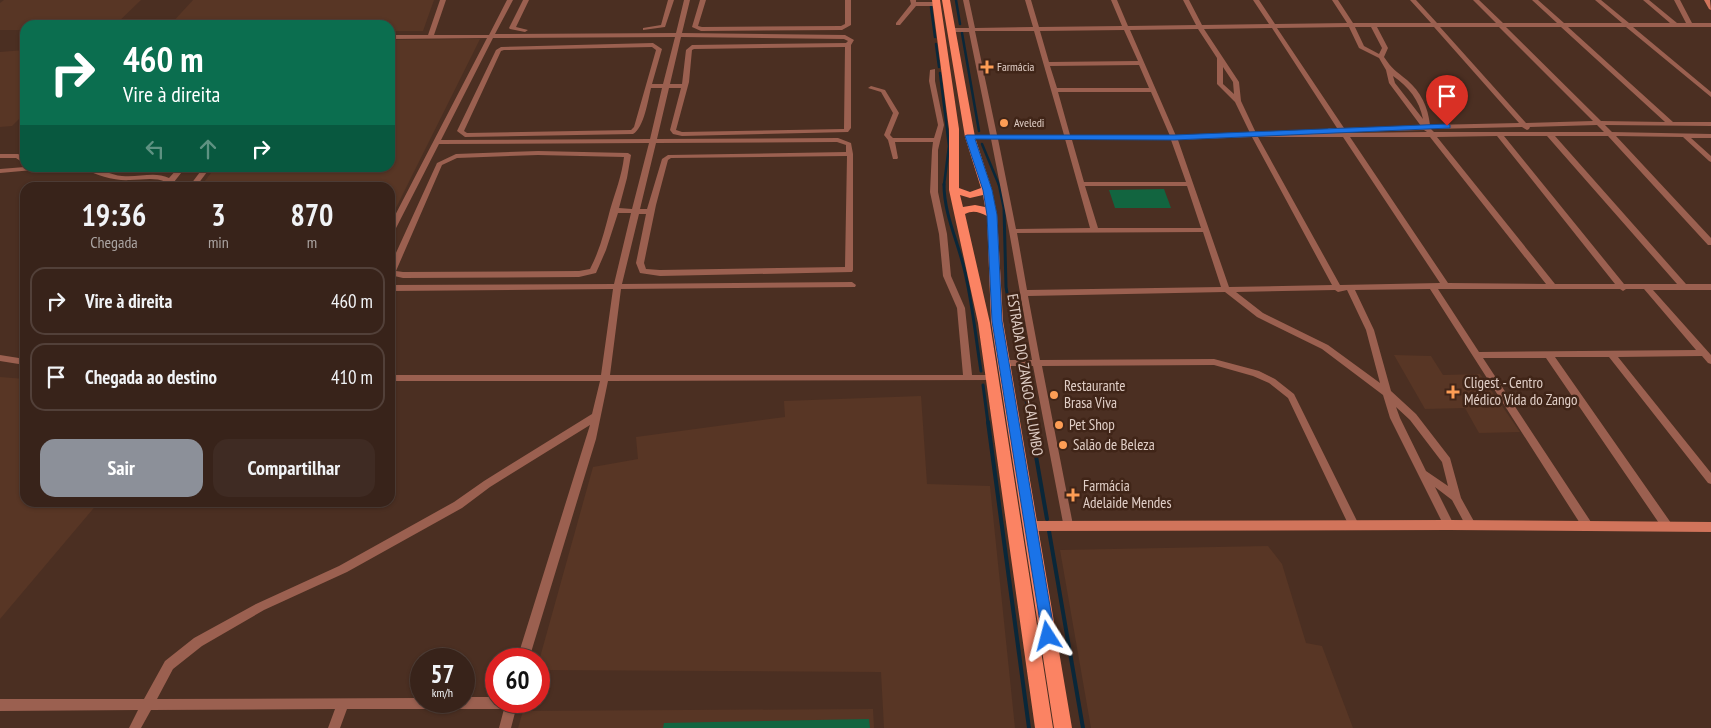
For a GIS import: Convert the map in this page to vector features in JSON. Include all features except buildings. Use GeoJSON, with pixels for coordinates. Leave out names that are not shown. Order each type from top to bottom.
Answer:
{"type":"FeatureCollection","features":[{"type":"Feature","properties":{"kind":"main road","name":"ESTRADA DO ZANGO-CALUMBO"},"geometry":{"type":"LineString","coordinates":[[946,0],[970,136],[988,190],[992,215],[997,321],[1015,363],[1042,525],[1062,728]]}},
{"type":"Feature","properties":{"kind":"main road"},"geometry":{"type":"LineString","coordinates":[[933,3],[954,137],[954,190],[958,214],[979,294],[981,378],[1044,728]]}},
{"type":"Feature","properties":{"kind":"main road"},"geometry":{"type":"LineString","coordinates":[[954,190],[970,195],[988,190]]}},
{"type":"Feature","properties":{"kind":"main road"},"geometry":{"type":"LineString","coordinates":[[958,214],[973,207],[992,215]]}},
{"type":"Feature","properties":{"kind":"street"},"geometry":{"type":"LineString","coordinates":[[431,36],[443,0]]}},
{"type":"Feature","properties":{"kind":"street"},"geometry":{"type":"LineString","coordinates":[[395,222],[510,0]]}},
{"type":"Feature","properties":{"kind":"street"},"geometry":{"type":"LineString","coordinates":[[526,0],[513,29],[661,28],[664,26],[671,0]]}},
{"type":"Feature","properties":{"kind":"street"},"geometry":{"type":"LineString","coordinates":[[526,648],[584,464],[596,416],[605,377],[617,287],[687,0]]}},
{"type":"Feature","properties":{"kind":"street"},"geometry":{"type":"LineString","coordinates":[[703,0],[695,27],[700,29],[842,28],[848,25],[848,0]]}},
{"type":"Feature","properties":{"kind":"street"},"geometry":{"type":"LineString","coordinates":[[966,0],[1013,231],[1036,363],[1068,525]]}},
{"type":"Feature","properties":{"kind":"street"},"geometry":{"type":"LineString","coordinates":[[1028,0],[1094,229]]}},
{"type":"Feature","properties":{"kind":"street"},"geometry":{"type":"LineString","coordinates":[[1114,0],[1174,138],[1226,289],[1260,315],[1325,347],[1387,393],[1413,417],[1447,461],[1456,499],[1471,525]]}},
{"type":"Feature","properties":{"kind":"street"},"geometry":{"type":"LineString","coordinates":[[1186,0],[1200,27],[1236,82],[1238,101]]}},
{"type":"Feature","properties":{"kind":"street"},"geometry":{"type":"LineString","coordinates":[[1256,0],[1446,286]]}},
{"type":"Feature","properties":{"kind":"street"},"geometry":{"type":"LineString","coordinates":[[1335,0],[1351,25],[1361,47],[1381,57],[1389,70],[1392,83],[1552,287]]}},
{"type":"Feature","properties":{"kind":"street"},"geometry":{"type":"LineString","coordinates":[[1413,0],[1434,26],[1534,135]]}},
{"type":"Feature","properties":{"kind":"street"},"geometry":{"type":"LineString","coordinates":[[1476,0],[1600,123],[1711,243]]}},
{"type":"Feature","properties":{"kind":"street"},"geometry":{"type":"LineString","coordinates":[[1535,0],[1711,160]]}},
{"type":"Feature","properties":{"kind":"street"},"geometry":{"type":"LineString","coordinates":[[1598,0],[1711,95]]}},
{"type":"Feature","properties":{"kind":"street"},"geometry":{"type":"LineString","coordinates":[[1646,0],[1676,25]]}},
{"type":"Feature","properties":{"kind":"street"},"geometry":{"type":"LineString","coordinates":[[1677,0],[1690,25]]}},
{"type":"Feature","properties":{"kind":"street"},"geometry":{"type":"LineString","coordinates":[[1707,0],[1711,8]]}},
{"type":"Feature","properties":{"kind":"street"},"geometry":{"type":"LineString","coordinates":[[898,24],[914,2],[933,3]]}},
{"type":"Feature","properties":{"kind":"street"},"geometry":{"type":"LineString","coordinates":[[951,30],[1351,25],[1711,25]]}},
{"type":"Feature","properties":{"kind":"street"},"geometry":{"type":"LineString","coordinates":[[1373,26],[1385,48],[1381,57]]}},
{"type":"Feature","properties":{"kind":"street"},"geometry":{"type":"LineString","coordinates":[[579,45],[583,35]]}},
{"type":"Feature","properties":{"kind":"street"},"geometry":{"type":"LineString","coordinates":[[395,37],[678,35],[845,37],[850,40],[848,45],[848,128],[841,133],[675,133],[673,130],[692,47],[848,45]]}},
{"type":"Feature","properties":{"kind":"street"},"geometry":{"type":"LineString","coordinates":[[770,45],[771,36]]}},
{"type":"Feature","properties":{"kind":"street"},"geometry":{"type":"LineString","coordinates":[[508,46],[658,46],[659,49],[649,84],[637,127],[633,132],[461,133],[460,131],[499,50],[508,46]]}},
{"type":"Feature","properties":{"kind":"street"},"geometry":{"type":"LineString","coordinates":[[1220,58],[1219,81],[1238,101],[1254,135],[1338,289]]}},
{"type":"Feature","properties":{"kind":"street"},"geometry":{"type":"LineString","coordinates":[[1046,64],[1140,63]]}},
{"type":"Feature","properties":{"kind":"street"},"geometry":{"type":"LineString","coordinates":[[395,378],[981,378],[961,308],[947,276],[943,234],[934,192],[937,140],[941,125],[932,81],[933,70]]}},
{"type":"Feature","properties":{"kind":"street"},"geometry":{"type":"LineString","coordinates":[[1389,70],[1407,82],[1419,97],[1426,112],[1427,127]]}},
{"type":"Feature","properties":{"kind":"street"},"geometry":{"type":"LineString","coordinates":[[649,84],[685,84]]}},
{"type":"Feature","properties":{"kind":"street"},"geometry":{"type":"LineString","coordinates":[[871,88],[883,91],[896,113],[887,135],[891,140],[895,158]]}},
{"type":"Feature","properties":{"kind":"street"},"geometry":{"type":"LineString","coordinates":[[1053,90],[1154,90]]}},
{"type":"Feature","properties":{"kind":"street"},"geometry":{"type":"LineString","coordinates":[[1345,133],[1427,127],[1600,123],[1711,124]]}},
{"type":"Feature","properties":{"kind":"street"},"geometry":{"type":"LineString","coordinates":[[970,136],[993,138],[1174,138],[1345,133],[1711,136]]}},
{"type":"Feature","properties":{"kind":"street"},"geometry":{"type":"LineString","coordinates":[[1499,135],[1624,288]]}},
{"type":"Feature","properties":{"kind":"street"},"geometry":{"type":"LineString","coordinates":[[1550,135],[1684,287]]}},
{"type":"Feature","properties":{"kind":"street"},"geometry":{"type":"LineString","coordinates":[[891,140],[937,140]]}},
{"type":"Feature","properties":{"kind":"street"},"geometry":{"type":"LineString","coordinates":[[768,155],[770,141]]}},
{"type":"Feature","properties":{"kind":"street"},"geometry":{"type":"LineString","coordinates":[[437,142],[844,141],[849,144],[850,154],[849,270],[660,273],[643,271],[640,263],[651,208],[665,159],[670,156],[850,154]]}},
{"type":"Feature","properties":{"kind":"street"},"geometry":{"type":"LineString","coordinates":[[538,154],[542,142]]}},
{"type":"Feature","properties":{"kind":"street"},"geometry":{"type":"LineString","coordinates":[[395,264],[439,164],[456,156],[538,154],[628,155],[615,208],[598,264],[593,272],[579,274],[395,274]]}},
{"type":"Feature","properties":{"kind":"street"},"geometry":{"type":"LineString","coordinates":[[0,156],[18,156],[20,158]]}},
{"type":"Feature","properties":{"kind":"street"},"geometry":{"type":"LineString","coordinates":[[0,171],[20,169]]}},
{"type":"Feature","properties":{"kind":"street"},"geometry":{"type":"LineString","coordinates":[[99,172],[124,178],[162,177],[166,182]]}},
{"type":"Feature","properties":{"kind":"street"},"geometry":{"type":"LineString","coordinates":[[170,182],[178,172]]}},
{"type":"Feature","properties":{"kind":"street"},"geometry":{"type":"LineString","coordinates":[[195,182],[203,172]]}},
{"type":"Feature","properties":{"kind":"street"},"geometry":{"type":"LineString","coordinates":[[1082,184],[1189,184]]}},
{"type":"Feature","properties":{"kind":"street"},"geometry":{"type":"LineString","coordinates":[[615,208],[651,208]]}},
{"type":"Feature","properties":{"kind":"street"},"geometry":{"type":"LineString","coordinates":[[1013,231],[1094,229],[1205,230]]}},
{"type":"Feature","properties":{"kind":"street"},"geometry":{"type":"LineString","coordinates":[[395,288],[852,285]]}},
{"type":"Feature","properties":{"kind":"street"},"geometry":{"type":"LineString","coordinates":[[1432,286],[1586,525]]}},
{"type":"Feature","properties":{"kind":"street"},"geometry":{"type":"LineString","coordinates":[[1023,293],[1226,289],[1350,289],[1432,286],[1711,287]]}},
{"type":"Feature","properties":{"kind":"street"},"geometry":{"type":"LineString","coordinates":[[1646,287],[1711,361]]}},
{"type":"Feature","properties":{"kind":"street"},"geometry":{"type":"LineString","coordinates":[[1350,289],[1370,330],[1395,418],[1448,524]]}},
{"type":"Feature","properties":{"kind":"street"},"geometry":{"type":"LineString","coordinates":[[1477,355],[1704,353]]}},
{"type":"Feature","properties":{"kind":"street"},"geometry":{"type":"LineString","coordinates":[[1548,354],[1667,526]]}},
{"type":"Feature","properties":{"kind":"street"},"geometry":{"type":"LineString","coordinates":[[1612,354],[1711,480]]}},
{"type":"Feature","properties":{"kind":"street"},"geometry":{"type":"LineString","coordinates":[[0,358],[20,361]]}},
{"type":"Feature","properties":{"kind":"street"},"geometry":{"type":"LineString","coordinates":[[1015,363],[1214,362],[1237,367],[1272,381],[1291,396],[1354,525]]}},
{"type":"Feature","properties":{"kind":"street"},"geometry":{"type":"LineString","coordinates":[[135,728],[169,665],[198,642],[260,607],[343,569],[458,505],[487,484],[596,416]]}},
{"type":"Feature","properties":{"kind":"street"},"geometry":{"type":"LineString","coordinates":[[1434,495],[1449,470]]}},
{"type":"Feature","properties":{"kind":"street"},"geometry":{"type":"LineString","coordinates":[[1421,471],[1456,499]]}},
{"type":"Feature","properties":{"kind":"street"},"geometry":{"type":"LineString","coordinates":[[1042,525],[1448,524],[1711,527]]}},
{"type":"Feature","properties":{"kind":"street"},"geometry":{"type":"LineString","coordinates":[[0,705],[485,702]]}},
{"type":"Feature","properties":{"kind":"street"},"geometry":{"type":"LineString","coordinates":[[334,728],[342,703]]}},
{"type":"Feature","properties":{"kind":"street"},"geometry":{"type":"LineString","coordinates":[[505,728],[508,713]]}},
{"type":"Feature","properties":{"kind":"shaded area"},"geometry":{"type":"Polygon","coordinates":[[[4,0],[141,0],[120,20],[20,20],[20,30],[0,30],[0,3],[4,0]]]}},
{"type":"Feature","properties":{"kind":"shaded area"},"geometry":{"type":"Polygon","coordinates":[[[193,0],[434,0],[423,31],[395,31],[395,20],[175,20],[193,0]]]}},
{"type":"Feature","properties":{"kind":"shaded area"},"geometry":{"type":"Polygon","coordinates":[[[480,39],[395,210],[395,182],[204,182],[212,172],[395,172],[395,40],[480,39]]]}},
{"type":"Feature","properties":{"kind":"shaded area"},"geometry":{"type":"Polygon","coordinates":[[[20,50],[20,118],[12,126],[0,127],[0,52],[20,50]]]}},
{"type":"Feature","properties":{"kind":"shaded area","name":"Cligest - Centro Médico Vida do Zango"},"geometry":{"type":"Polygon","coordinates":[[[1394,355],[1431,356],[1443,375],[1480,374],[1520,432],[1479,433],[1465,408],[1425,409],[1394,355]]]}},
{"type":"Feature","properties":{"kind":"shaded area"},"geometry":{"type":"Polygon","coordinates":[[[0,377],[20,379],[20,507],[95,507],[0,619],[0,377]]]}},
{"type":"Feature","properties":{"kind":"shaded area"},"geometry":{"type":"Polygon","coordinates":[[[921,396],[927,484],[990,486],[1015,728],[884,728],[881,672],[550,670],[550,648],[543,648],[593,467],[638,459],[636,437],[785,417],[784,401],[921,396]]]}},
{"type":"Feature","properties":{"kind":"shaded area"},"geometry":{"type":"Polygon","coordinates":[[[1268,546],[1282,564],[1306,643],[1322,646],[1353,728],[1091,728],[1060,550],[1268,546]]]}},
{"type":"Feature","properties":{"kind":"shaded area"},"geometry":{"type":"Polygon","coordinates":[[[873,709],[874,728],[518,728],[522,713],[550,713],[550,711],[873,709]]]}},
{"type":"Feature","properties":{"kind":"green space"},"geometry":{"type":"Polygon","coordinates":[[[1164,189],[1171,208],[1115,208],[1109,190],[1164,189]]]}},
{"type":"Feature","properties":{"kind":"green space"},"geometry":{"type":"Polygon","coordinates":[[[869,719],[870,728],[663,728],[664,723],[869,719]]]}},
{"type":"Feature","properties":{"kind":"waterway"},"geometry":{"type":"LineString","coordinates":[[956,0],[960,24]]}},
{"type":"Feature","properties":{"kind":"waterway"},"geometry":{"type":"LineString","coordinates":[[931,7],[935,37]]}},
{"type":"Feature","properties":{"kind":"waterway"},"geometry":{"type":"LineString","coordinates":[[962,33],[979,131]]}},
{"type":"Feature","properties":{"kind":"waterway"},"geometry":{"type":"LineString","coordinates":[[936,44],[939,67]]}},
{"type":"Feature","properties":{"kind":"waterway"},"geometry":{"type":"LineString","coordinates":[[940,73],[949,146],[944,185]]}},
{"type":"Feature","properties":{"kind":"waterway"},"geometry":{"type":"LineString","coordinates":[[982,144],[999,185]]}},
{"type":"Feature","properties":{"kind":"waterway"},"geometry":{"type":"LineString","coordinates":[[999,184],[1004,208],[1006,287],[1017,351]]}},
{"type":"Feature","properties":{"kind":"waterway"},"geometry":{"type":"LineString","coordinates":[[944,185],[949,219],[963,265],[973,312],[981,371]]}},
{"type":"Feature","properties":{"kind":"waterway"},"geometry":{"type":"LineString","coordinates":[[1021,371],[1030,423]]}},
{"type":"Feature","properties":{"kind":"waterway"},"geometry":{"type":"LineString","coordinates":[[983,385],[988,423]]}},
{"type":"Feature","properties":{"kind":"waterway"},"geometry":{"type":"LineString","coordinates":[[988,422],[1029,728]]}},
{"type":"Feature","properties":{"kind":"waterway"},"geometry":{"type":"LineString","coordinates":[[1030,422],[1047,519]]}},
{"type":"Feature","properties":{"kind":"waterway"},"geometry":{"type":"LineString","coordinates":[[1049,531],[1083,728]]}},
{"type":"Feature","properties":{"kind":"place","name":"Farmácia"},"geometry":{"type":"Point","coordinates":[987,67]}},
{"type":"Feature","properties":{"kind":"place","name":"Aveledi"},"geometry":{"type":"Point","coordinates":[1004,123]}},
{"type":"Feature","properties":{"kind":"place","name":"Cligest - Centro Médico Vida do Zango"},"geometry":{"type":"Point","coordinates":[1453,392]}},
{"type":"Feature","properties":{"kind":"place","name":"Restaurante Brasa Viva"},"geometry":{"type":"Point","coordinates":[1054,395]}},
{"type":"Feature","properties":{"kind":"place","name":"Pet Shop"},"geometry":{"type":"Point","coordinates":[1059,425]}},
{"type":"Feature","properties":{"kind":"place","name":"Salão de Beleza"},"geometry":{"type":"Point","coordinates":[1063,445]}},
{"type":"Feature","properties":{"kind":"place","name":"Farmácia Adelaide Mendes"},"geometry":{"type":"Point","coordinates":[1073,495]}},
{"type":"Feature","properties":{"kind":"route"},"geometry":{"type":"LineString","coordinates":[[1048,636],[997,321],[994,292],[992,215],[988,190],[970,136],[993,138],[1174,138],[1343,129],[1447,126]]}}]}
